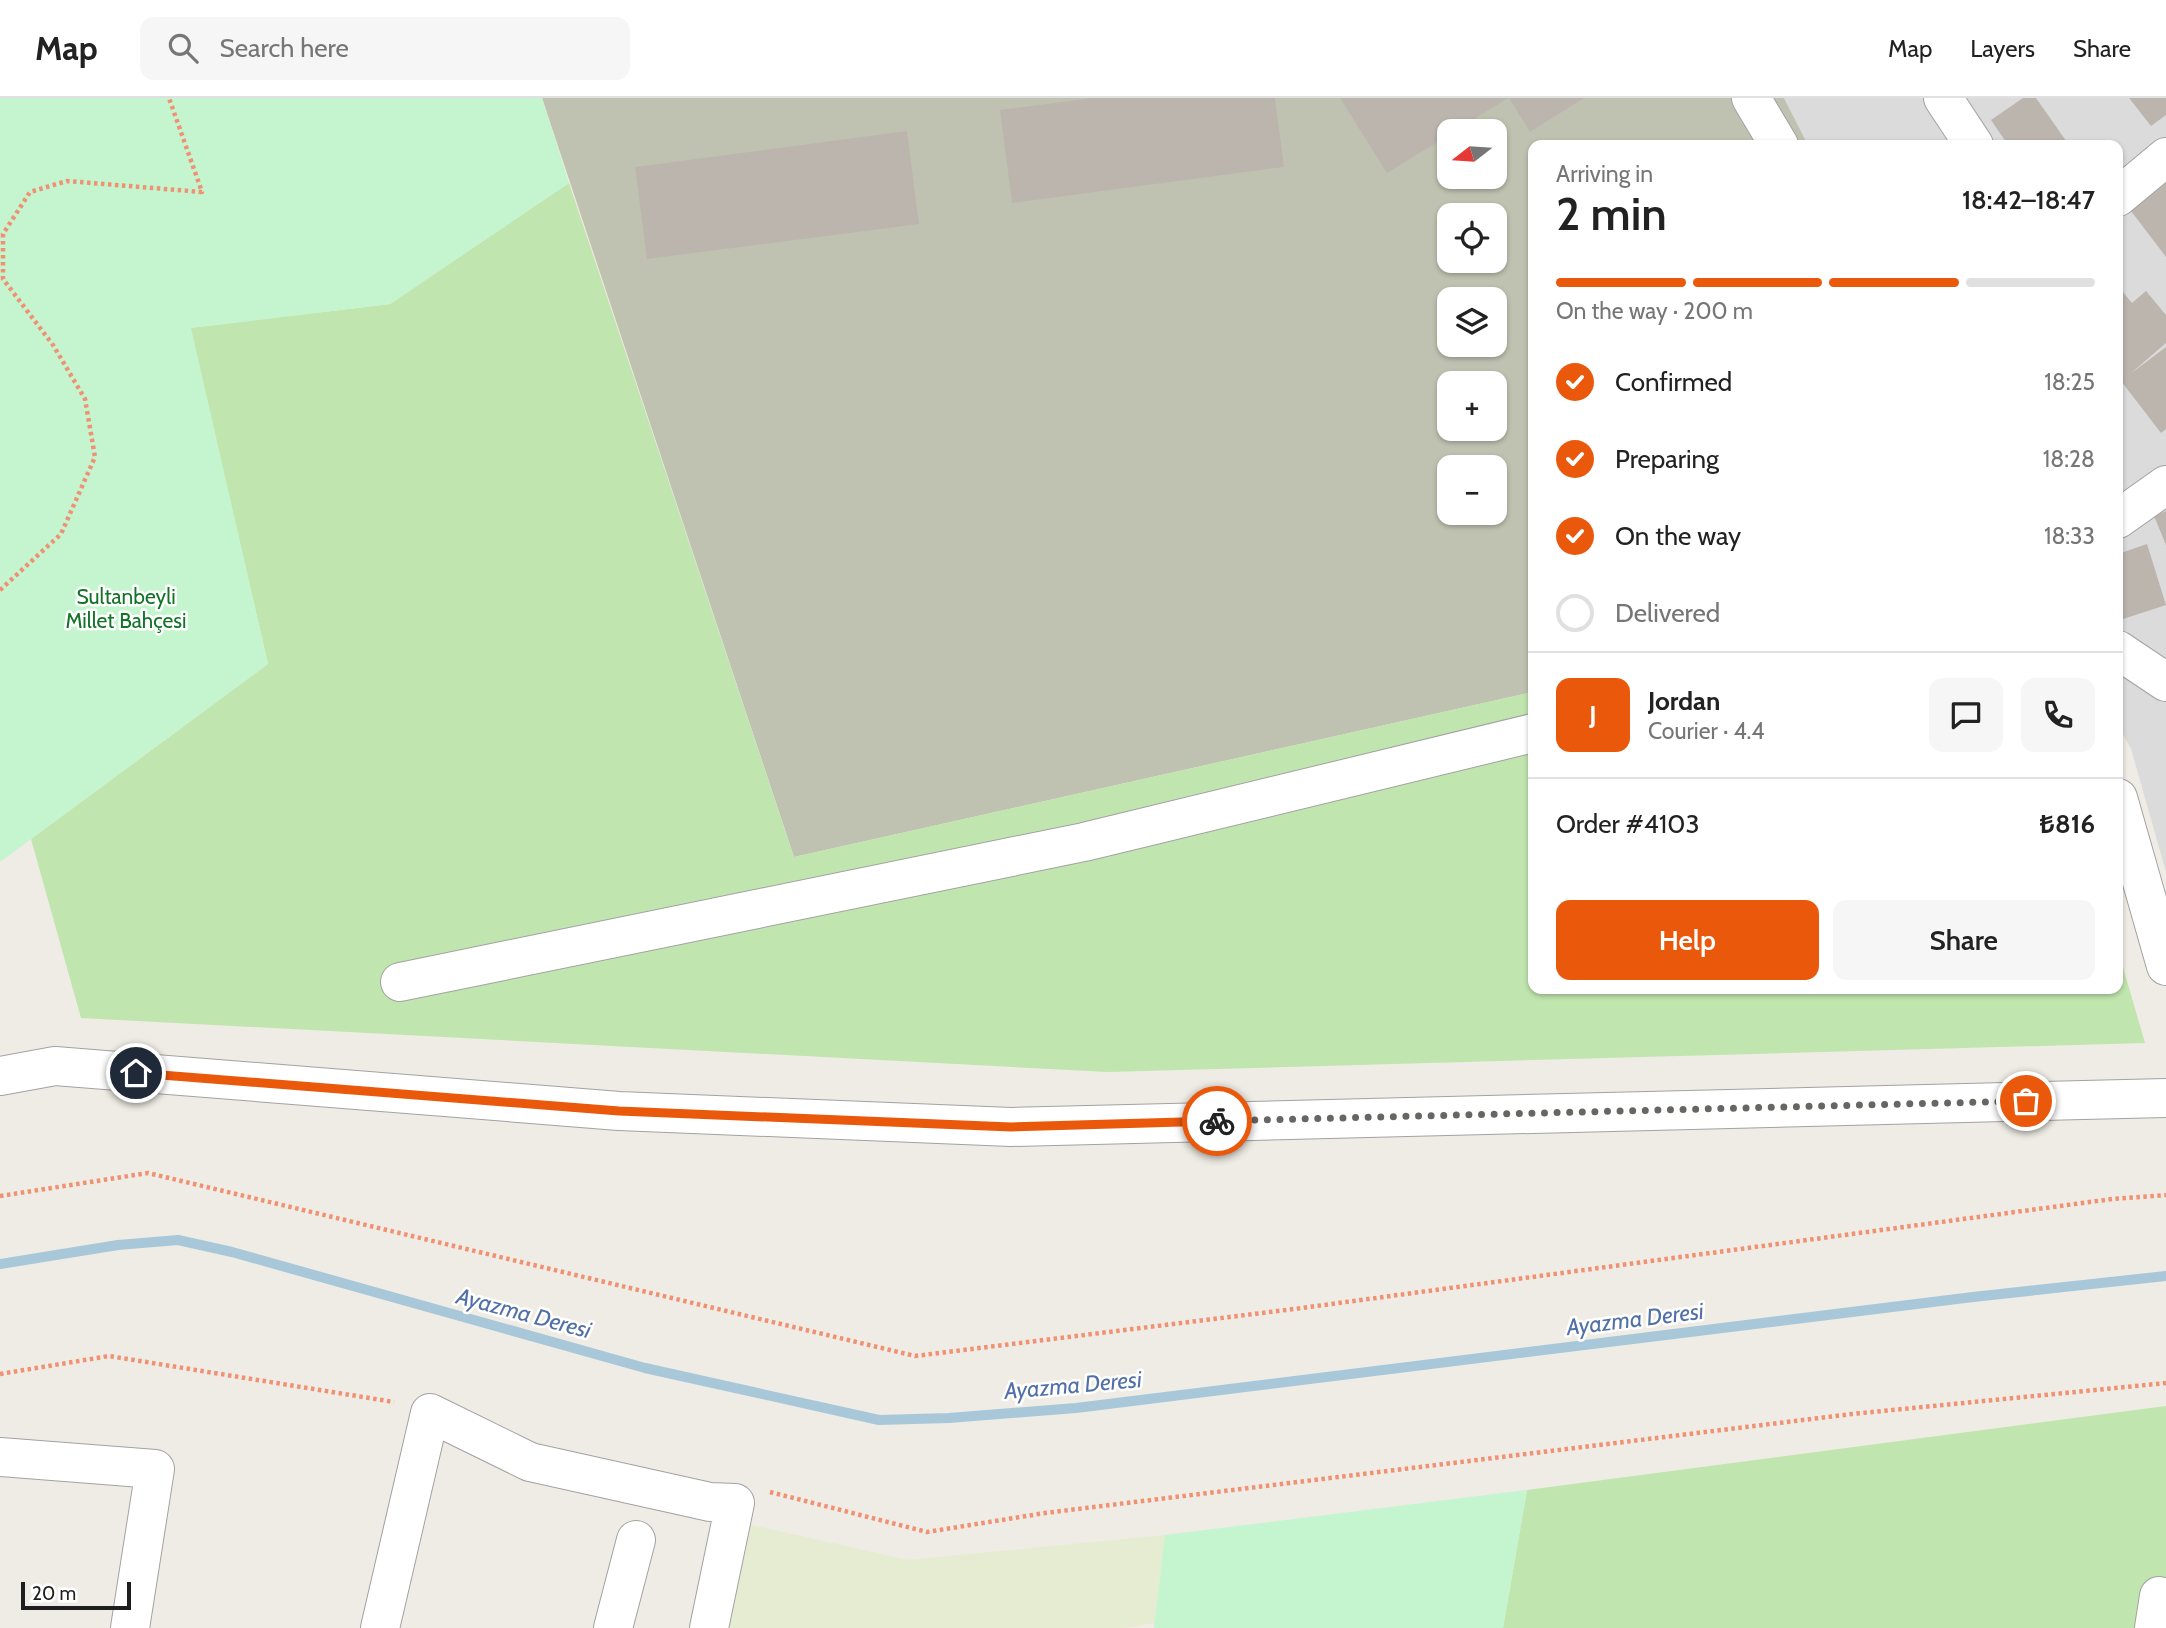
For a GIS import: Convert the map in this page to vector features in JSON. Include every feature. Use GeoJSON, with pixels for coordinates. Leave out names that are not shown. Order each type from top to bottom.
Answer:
{"type":"FeatureCollection","features":[{"type":"Feature","properties":{"kind":"street"},"geometry":{"type":"LineString","coordinates":[[1751,98],[1776,140]]}},
{"type":"Feature","properties":{"kind":"street"},"geometry":{"type":"LineString","coordinates":[[1943,98],[1971,140]]}},
{"type":"Feature","properties":{"kind":"street"},"geometry":{"type":"LineString","coordinates":[[2123,193],[2166,157]]}},
{"type":"Feature","properties":{"kind":"street"},"geometry":{"type":"LineString","coordinates":[[2123,515],[2166,485]]}},
{"type":"Feature","properties":{"kind":"street"},"geometry":{"type":"LineString","coordinates":[[2123,653],[2166,682]]}},
{"type":"Feature","properties":{"kind":"street"},"geometry":{"type":"LineString","coordinates":[[400,982],[1084,842],[1528,734]]}},
{"type":"Feature","properties":{"kind":"street"},"geometry":{"type":"LineString","coordinates":[[2123,816],[2166,966]]}},
{"type":"Feature","properties":{"kind":"street"},"geometry":{"type":"LineString","coordinates":[[0,1076],[55,1066],[619,1111],[1011,1127],[2166,1098]]}},
{"type":"Feature","properties":{"kind":"street"},"geometry":{"type":"LineString","coordinates":[[380,1628],[430,1413],[530,1462],[710,1502],[735,1503],[709,1628]]}},
{"type":"Feature","properties":{"kind":"street"},"geometry":{"type":"LineString","coordinates":[[0,1457],[155,1469],[130,1628]]}},
{"type":"Feature","properties":{"kind":"street"},"geometry":{"type":"LineString","coordinates":[[613,1628],[636,1540]]}},
{"type":"Feature","properties":{"kind":"path"},"geometry":{"type":"LineString","coordinates":[[0,590],[61,534],[95,457],[85,399],[53,345],[3,279],[3,234],[30,192],[67,181],[202,192],[169,98]]}},
{"type":"Feature","properties":{"kind":"path"},"geometry":{"type":"LineString","coordinates":[[0,1196],[148,1173],[915,1356],[1294,1309],[2099,1201],[2166,1195]]}},
{"type":"Feature","properties":{"kind":"path"},"geometry":{"type":"LineString","coordinates":[[0,1374],[109,1356],[404,1404]]}},
{"type":"Feature","properties":{"kind":"path"},"geometry":{"type":"LineString","coordinates":[[769,1492],[927,1532],[1058,1511],[1838,1415],[2166,1383]]}},
{"type":"Feature","properties":{"kind":"shaded area"},"geometry":{"type":"Polygon","coordinates":[[[542,98],[1784,98],[1805,140],[1528,140],[1528,693],[794,857],[542,98]]]}},
{"type":"Feature","properties":{"kind":"shaded area"},"geometry":{"type":"Polygon","coordinates":[[[1784,98],[2166,98],[2166,872],[2131,749],[2123,734],[2123,140],[1805,140],[1784,98]]]}},
{"type":"Feature","properties":{"kind":"shaded area"},"geometry":{"type":"Polygon","coordinates":[[[738,1522],[908,1560],[1165,1535],[1155,1623],[1125,1628],[713,1628],[738,1522]]]}},
{"type":"Feature","properties":{"kind":"green space","name":"Sultanbeyli Millet Bahçesi"},"geometry":{"type":"Polygon","coordinates":[[[0,98],[542,98],[569,183],[390,304],[191,328],[268,664],[0,862],[0,98]]]}},
{"type":"Feature","properties":{"kind":"green space"},"geometry":{"type":"Polygon","coordinates":[[[569,183],[794,857],[1528,693],[1528,994],[2123,994],[2123,967],[2145,1043],[1108,1072],[81,1018],[31,839],[268,664],[190,328],[390,304],[569,183]]]}},
{"type":"Feature","properties":{"kind":"green space"},"geometry":{"type":"Polygon","coordinates":[[[2166,1406],[2166,1628],[1503,1628],[1527,1490],[2166,1406]]]}},
{"type":"Feature","properties":{"kind":"green space"},"geometry":{"type":"Polygon","coordinates":[[[1527,1490],[1503,1628],[1154,1628],[1165,1535],[1527,1490]]]}},
{"type":"Feature","properties":{"kind":"building"},"geometry":{"type":"Polygon","coordinates":[[[1092,98],[1275,98],[1284,167],[1012,203],[1000,110],[1092,98]]]}},
{"type":"Feature","properties":{"kind":"building"},"geometry":{"type":"Polygon","coordinates":[[[1340,98],[1508,98],[1474,119],[1437,119],[1437,142],[1387,173],[1340,98]]]}},
{"type":"Feature","properties":{"kind":"building"},"geometry":{"type":"Polygon","coordinates":[[[1509,98],[1584,98],[1530,132],[1509,98]]]}},
{"type":"Feature","properties":{"kind":"building"},"geometry":{"type":"Polygon","coordinates":[[[2023,98],[2036,98],[2065,140],[2005,140],[1991,120],[2023,98]]]}},
{"type":"Feature","properties":{"kind":"building"},"geometry":{"type":"Polygon","coordinates":[[[2129,98],[2166,98],[2166,115],[2151,126],[2129,98]]]}},
{"type":"Feature","properties":{"kind":"building"},"geometry":{"type":"Polygon","coordinates":[[[907,131],[919,224],[647,259],[635,167],[907,131]]]}},
{"type":"Feature","properties":{"kind":"building"},"geometry":{"type":"Polygon","coordinates":[[[2166,179],[2166,257],[2128,207],[2166,179]]]}},
{"type":"Feature","properties":{"kind":"building"},"geometry":{"type":"Polygon","coordinates":[[[2146,291],[2166,315],[2166,343],[2130,374],[2166,347],[2166,429],[2161,433],[2123,384],[2123,292],[2132,303],[2146,291]]]}},
{"type":"Feature","properties":{"kind":"building"},"geometry":{"type":"Polygon","coordinates":[[[2166,511],[2166,545],[2154,516],[2166,511]]]}},
{"type":"Feature","properties":{"kind":"building"},"geometry":{"type":"Polygon","coordinates":[[[2147,544],[2166,605],[2123,619],[2123,552],[2147,544]]]}},
{"type":"Feature","properties":{"kind":"waterway","name":"Ayazma Deresi"},"geometry":{"type":"LineString","coordinates":[[0,1264],[118,1245],[178,1240],[232,1252],[645,1368],[879,1420],[949,1418],[1076,1408],[1973,1297],[2166,1276]]}},
{"type":"Feature","properties":{"kind":"way so far"},"geometry":{"type":"LineString","coordinates":[[1217,1121],[2026,1101]]}},
{"type":"Feature","properties":{"kind":"route"},"geometry":{"type":"LineString","coordinates":[[136,1073],[619,1111],[1011,1127],[1217,1121]]}}]}
